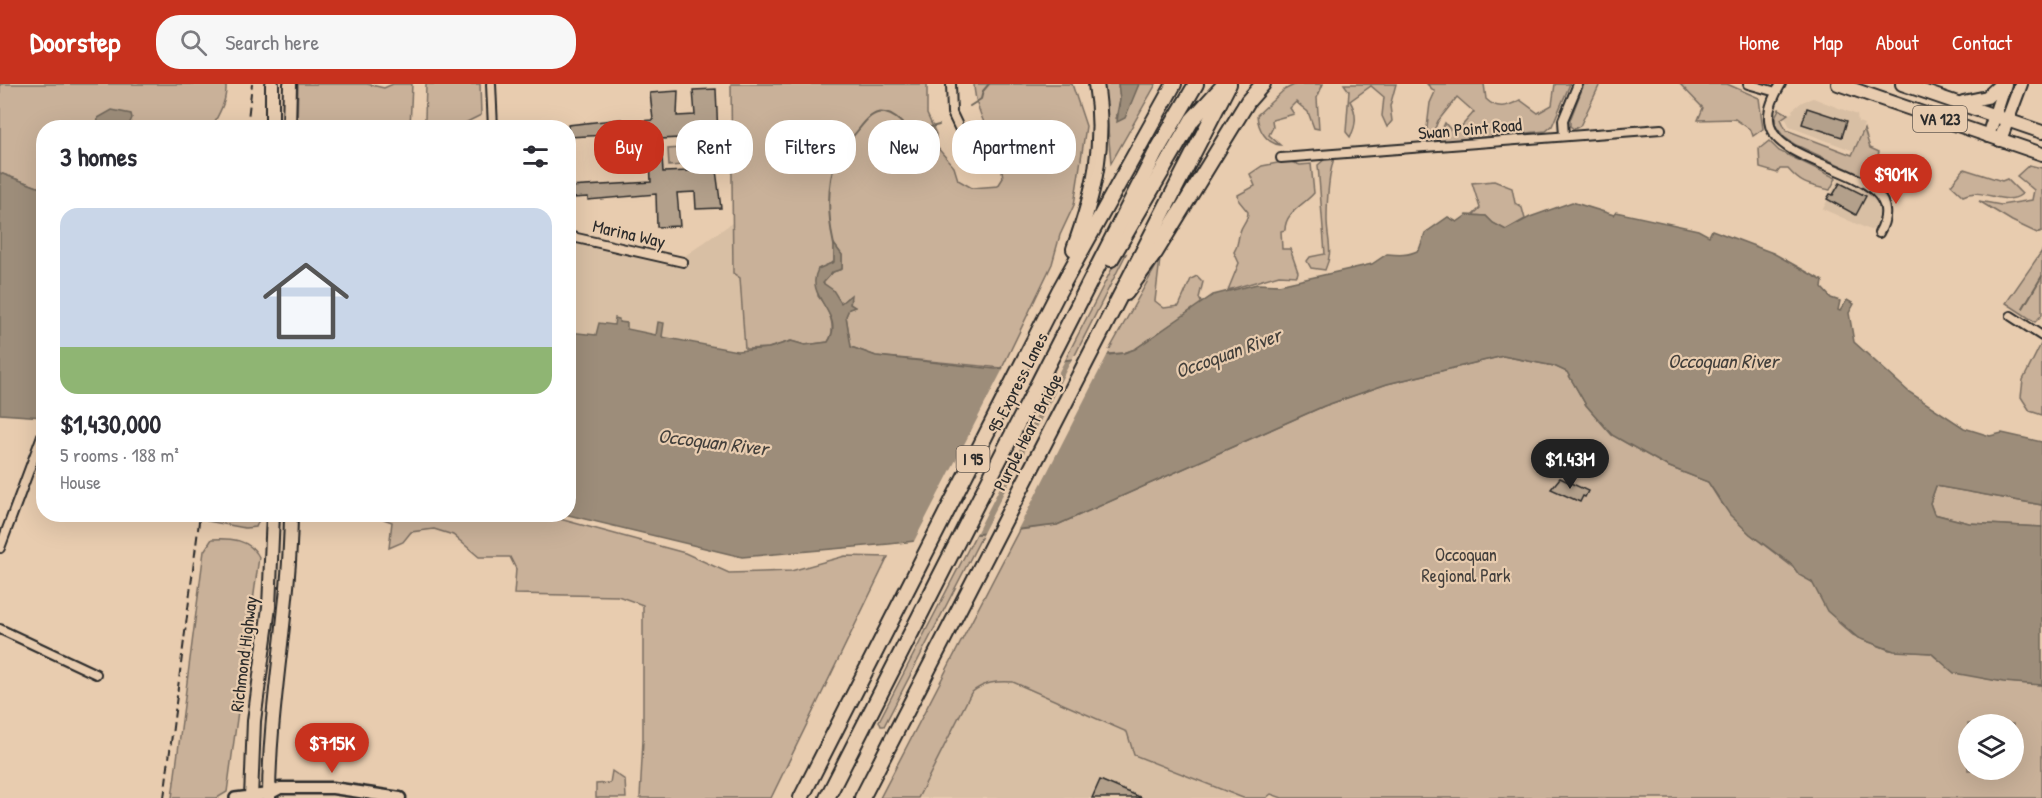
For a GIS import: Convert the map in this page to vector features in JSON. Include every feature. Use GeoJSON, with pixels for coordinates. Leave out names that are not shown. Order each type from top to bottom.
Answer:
{"type":"FeatureCollection","features":[{"type":"Feature","properties":{"kind":"highway"},"geometry":{"type":"LineString","coordinates":[[1059,291],[1086,215],[1099,166],[1102,129],[1096,84]]}},
{"type":"Feature","properties":{"kind":"highway","name":"I 95"},"geometry":{"type":"LineString","coordinates":[[1059,291],[1174,84]]}},
{"type":"Feature","properties":{"kind":"highway","name":"95 Express Lanes"},"geometry":{"type":"LineString","coordinates":[[827,798],[1155,154],[1196,84]]}},
{"type":"Feature","properties":{"kind":"highway"},"geometry":{"type":"LineString","coordinates":[[1070,321],[1137,216],[1192,120],[1227,84]]}},
{"type":"Feature","properties":{"kind":"highway"},"geometry":{"type":"LineString","coordinates":[[1111,310],[1227,84]]}},
{"type":"Feature","properties":{"kind":"highway"},"geometry":{"type":"LineString","coordinates":[[1111,310],[1143,272],[1248,102],[1263,84]]}},
{"type":"Feature","properties":{"kind":"highway","name":"Purple Heart Bridge"},"geometry":{"type":"LineString","coordinates":[[801,798],[1059,291]]}},
{"type":"Feature","properties":{"kind":"highway","name":"Purple Heart Bridge"},"geometry":{"type":"LineString","coordinates":[[884,755],[1111,310]]}},
{"type":"Feature","properties":{"kind":"highway"},"geometry":{"type":"LineString","coordinates":[[862,798],[884,755]]}},
{"type":"Feature","properties":{"kind":"highway"},"geometry":{"type":"LineString","coordinates":[[869,798],[884,755]]}},
{"type":"Feature","properties":{"kind":"main road"},"geometry":{"type":"LineString","coordinates":[[272,84],[272,120]]}},
{"type":"Feature","properties":{"kind":"main road"},"geometry":{"type":"LineString","coordinates":[[290,84],[290,120]]}},
{"type":"Feature","properties":{"kind":"main road","name":"VA 123"},"geometry":{"type":"LineString","coordinates":[[1838,84],[2042,154]]}},
{"type":"Feature","properties":{"kind":"main road","name":"VA 123"},"geometry":{"type":"LineString","coordinates":[[1902,84],[2042,132]]}},
{"type":"Feature","properties":{"kind":"main road"},"geometry":{"type":"LineString","coordinates":[[2001,117],[2003,84]]}},
{"type":"Feature","properties":{"kind":"main road"},"geometry":{"type":"LineString","coordinates":[[1959,103],[1987,97],[2003,84]]}},
{"type":"Feature","properties":{"kind":"main road"},"geometry":{"type":"LineString","coordinates":[[1994,138],[2001,117],[2021,84]]}},
{"type":"Feature","properties":{"kind":"main road","name":"Richmond Highway"},"geometry":{"type":"LineString","coordinates":[[251,797],[253,729],[269,607],[273,522]]}},
{"type":"Feature","properties":{"kind":"main road","name":"Richmond Highway"},"geometry":{"type":"LineString","coordinates":[[271,797],[271,739],[288,576],[291,522]]}},
{"type":"Feature","properties":{"kind":"main road"},"geometry":{"type":"LineString","coordinates":[[251,797],[271,797],[280,788],[333,788],[400,798]]}},
{"type":"Feature","properties":{"kind":"street"},"geometry":{"type":"LineString","coordinates":[[490,84],[492,120]]}},
{"type":"Feature","properties":{"kind":"street"},"geometry":{"type":"LineString","coordinates":[[951,84],[952,113],[955,120]]}},
{"type":"Feature","properties":{"kind":"street"},"geometry":{"type":"LineString","coordinates":[[1564,136],[1563,120],[1578,84]]}},
{"type":"Feature","properties":{"kind":"street"},"geometry":{"type":"LineString","coordinates":[[1748,84],[1776,92]]}},
{"type":"Feature","properties":{"kind":"street"},"geometry":{"type":"LineString","coordinates":[[1780,84],[1769,119],[1778,140],[1791,149],[1854,178],[1875,191],[1882,201],[1885,215],[1879,233]]}},
{"type":"Feature","properties":{"kind":"street","name":"Swan Point Road"},"geometry":{"type":"LineString","coordinates":[[1281,158],[1661,129]]}},
{"type":"Feature","properties":{"kind":"street","name":"Marina Way"},"geometry":{"type":"LineString","coordinates":[[576,238],[683,262]]}},
{"type":"Feature","properties":{"kind":"street"},"geometry":{"type":"LineString","coordinates":[[2012,316],[2042,336]]}},
{"type":"Feature","properties":{"kind":"street"},"geometry":{"type":"LineString","coordinates":[[0,548],[36,451]]}},
{"type":"Feature","properties":{"kind":"street"},"geometry":{"type":"LineString","coordinates":[[0,629],[96,674]]}},
{"type":"Feature","properties":{"kind":"street"},"geometry":{"type":"LineString","coordinates":[[235,798],[251,797]]}},
{"type":"Feature","properties":{"kind":"shaded area"},"geometry":{"type":"Polygon","coordinates":[[[1813,98],[1857,115],[1858,122],[1864,124],[1854,151],[1790,127],[1785,117],[1802,102],[1813,98]]]}},
{"type":"Feature","properties":{"kind":"shaded area"},"geometry":{"type":"Polygon","coordinates":[[[1839,178],[1871,194],[1879,203],[1882,212],[1875,229],[1870,230],[1823,209],[1839,178]]]}},
{"type":"Feature","properties":{"kind":"shaded area"},"geometry":{"type":"Polygon","coordinates":[[[732,223],[733,273],[740,278],[745,349],[738,351],[662,337],[664,324],[657,335],[626,329],[615,318],[614,325],[596,335],[576,333],[576,242],[672,265],[732,223]]]}},
{"type":"Feature","properties":{"kind":"shaded area"},"geometry":{"type":"Polygon","coordinates":[[[1002,681],[1013,682],[1128,732],[1134,755],[1243,798],[918,798],[971,693],[980,685],[1002,681]]]}},
{"type":"Feature","properties":{"kind":"green space"},"geometry":{"type":"Polygon","coordinates":[[[0,84],[226,84],[225,96],[215,120],[36,120],[36,186],[0,173],[0,84]]]}},
{"type":"Feature","properties":{"kind":"green space"},"geometry":{"type":"Polygon","coordinates":[[[298,84],[367,84],[384,88],[393,84],[412,84],[410,120],[297,120],[298,84]]]}},
{"type":"Feature","properties":{"kind":"green space"},"geometry":{"type":"Polygon","coordinates":[[[426,84],[480,84],[481,115],[471,120],[425,119],[426,84]]]}},
{"type":"Feature","properties":{"kind":"green space"},"geometry":{"type":"Polygon","coordinates":[[[731,84],[927,84],[927,114],[930,120],[868,120],[868,174],[940,174],[940,151],[952,165],[952,174],[956,174],[958,180],[972,188],[998,186],[1003,178],[1002,174],[1076,174],[1076,120],[984,120],[975,96],[974,84],[1072,84],[1086,126],[1074,205],[1060,235],[1052,264],[1002,368],[876,356],[851,347],[846,316],[849,309],[854,307],[850,305],[851,300],[847,298],[842,303],[823,283],[833,272],[842,269],[842,255],[834,244],[834,262],[818,269],[818,296],[832,324],[828,342],[805,345],[791,341],[768,348],[745,349],[740,278],[733,273],[732,174],[753,174],[753,120],[731,120],[731,84]]]}},
{"type":"Feature","properties":{"kind":"green space"},"geometry":{"type":"Polygon","coordinates":[[[1104,84],[1118,84],[1120,99],[1116,119],[1139,84],[1156,84],[1111,163],[1104,84]]]}},
{"type":"Feature","properties":{"kind":"green space"},"geometry":{"type":"Polygon","coordinates":[[[1296,84],[1323,84],[1317,98],[1319,129],[1314,128],[1308,112],[1296,102],[1290,108],[1294,114],[1272,120],[1273,127],[1269,135],[1280,145],[1275,144],[1264,134],[1257,115],[1284,90],[1296,84]]]}},
{"type":"Feature","properties":{"kind":"green space"},"geometry":{"type":"Polygon","coordinates":[[[1344,84],[1396,84],[1390,106],[1392,121],[1387,127],[1382,116],[1384,97],[1371,86],[1350,101],[1355,119],[1350,137],[1346,132],[1349,91],[1344,84]]]}},
{"type":"Feature","properties":{"kind":"green space"},"geometry":{"type":"Polygon","coordinates":[[[1427,84],[1484,84],[1486,99],[1494,105],[1506,106],[1520,100],[1538,113],[1552,105],[1555,84],[1570,84],[1552,126],[1546,131],[1436,142],[1445,123],[1450,129],[1459,129],[1474,112],[1457,97],[1438,121],[1429,143],[1425,144],[1430,103],[1435,92],[1427,84]]]}},
{"type":"Feature","properties":{"kind":"green space"},"geometry":{"type":"Polygon","coordinates":[[[1584,84],[1600,84],[1580,126],[1574,129],[1570,126],[1570,120],[1584,84]]]}},
{"type":"Feature","properties":{"kind":"green space"},"geometry":{"type":"Polygon","coordinates":[[[1680,84],[1727,84],[1759,98],[1763,129],[1753,136],[1751,130],[1735,119],[1698,120],[1703,108],[1680,84]]]}},
{"type":"Feature","properties":{"kind":"green space"},"geometry":{"type":"Polygon","coordinates":[[[1779,109],[1788,114],[1781,119],[1786,130],[1852,155],[1864,129],[1870,148],[1879,152],[1874,168],[1877,172],[1875,179],[1872,180],[1796,145],[1784,137],[1775,125],[1779,109]]]}},
{"type":"Feature","properties":{"kind":"green space"},"geometry":{"type":"Polygon","coordinates":[[[1769,141],[1779,151],[1836,178],[1830,190],[1803,182],[1788,169],[1780,169],[1777,173],[1760,168],[1759,149],[1769,141]]]}},
{"type":"Feature","properties":{"kind":"green space"},"geometry":{"type":"Polygon","coordinates":[[[676,148],[676,165],[669,166],[668,149],[676,148]]]}},
{"type":"Feature","properties":{"kind":"green space"},"geometry":{"type":"Polygon","coordinates":[[[1334,158],[1328,196],[1328,263],[1325,270],[1311,268],[1307,261],[1310,257],[1325,254],[1318,165],[1325,159],[1334,158]]]}},
{"type":"Feature","properties":{"kind":"green space"},"geometry":{"type":"Polygon","coordinates":[[[1288,161],[1300,165],[1311,164],[1314,193],[1288,218],[1285,230],[1281,231],[1282,249],[1290,249],[1298,272],[1297,276],[1279,275],[1228,290],[1239,263],[1234,252],[1248,215],[1238,195],[1255,186],[1250,174],[1262,166],[1288,161]]]}},
{"type":"Feature","properties":{"kind":"green space"},"geometry":{"type":"Polygon","coordinates":[[[2029,165],[2042,168],[2042,231],[2037,233],[1979,201],[2001,205],[2032,200],[2034,190],[2017,176],[2029,165]]]}},
{"type":"Feature","properties":{"kind":"green space"},"geometry":{"type":"Polygon","coordinates":[[[1964,169],[2002,181],[2007,179],[2022,194],[2008,199],[1978,193],[1963,196],[1951,185],[1964,169]]]}},
{"type":"Feature","properties":{"kind":"green space"},"geometry":{"type":"Polygon","coordinates":[[[1494,181],[1512,188],[1515,203],[1522,208],[1525,219],[1506,230],[1486,216],[1473,215],[1480,208],[1472,183],[1494,181]]]}},
{"type":"Feature","properties":{"kind":"green space"},"geometry":{"type":"Polygon","coordinates":[[[2042,251],[2042,315],[2035,322],[2006,303],[2042,251]]]}},
{"type":"Feature","properties":{"kind":"green space"},"geometry":{"type":"Polygon","coordinates":[[[1126,254],[1073,359],[1065,360],[1118,257],[1126,254]]]}},
{"type":"Feature","properties":{"kind":"green space"},"geometry":{"type":"Polygon","coordinates":[[[1160,259],[1155,301],[1164,308],[1179,306],[1191,279],[1197,276],[1203,282],[1199,298],[1202,304],[1135,349],[1124,353],[1107,354],[1160,259]]]}},
{"type":"Feature","properties":{"kind":"green space"},"geometry":{"type":"Polygon","coordinates":[[[2041,344],[2042,415],[2030,411],[2021,397],[2023,380],[2041,344]]]}},
{"type":"Feature","properties":{"kind":"green space","name":"Occoquan Regional Park"},"geometry":{"type":"Polygon","coordinates":[[[1503,356],[1554,366],[1567,372],[1586,405],[1612,435],[1667,466],[1708,482],[1721,503],[1750,534],[1812,582],[1839,623],[1853,635],[1889,650],[1931,653],[1954,669],[1983,678],[2042,685],[2042,798],[1282,798],[1271,794],[1266,798],[1243,798],[1134,755],[1127,732],[1013,682],[996,682],[986,684],[971,693],[918,798],[880,798],[1019,530],[1057,525],[1324,406],[1387,384],[1503,356]]]}},
{"type":"Feature","properties":{"kind":"green space"},"geometry":{"type":"Polygon","coordinates":[[[1936,486],[2042,505],[2042,527],[1969,523],[1934,514],[1930,503],[1936,486]]]}},
{"type":"Feature","properties":{"kind":"green space"},"geometry":{"type":"Polygon","coordinates":[[[212,522],[258,522],[256,527],[245,528],[212,522]]]}},
{"type":"Feature","properties":{"kind":"green space"},"geometry":{"type":"Polygon","coordinates":[[[392,522],[571,522],[685,553],[729,573],[791,571],[845,556],[888,557],[771,798],[640,798],[643,740],[643,605],[618,596],[514,594],[516,569],[510,557],[479,557],[453,535],[434,529],[411,532],[403,542],[389,548],[392,522]]]}},
{"type":"Feature","properties":{"kind":"green space"},"geometry":{"type":"Polygon","coordinates":[[[976,534],[983,534],[884,726],[881,726],[879,721],[976,534]]]}},
{"type":"Feature","properties":{"kind":"green space"},"geometry":{"type":"Polygon","coordinates":[[[212,539],[245,543],[259,557],[227,792],[217,798],[172,798],[204,551],[212,539]]]}},
{"type":"Feature","properties":{"kind":"green space"},"geometry":{"type":"Polygon","coordinates":[[[612,771],[625,780],[626,798],[596,798],[596,784],[610,783],[612,771]]]}},
{"type":"Feature","properties":{"kind":"water"},"geometry":{"type":"Polygon","coordinates":[[[1118,84],[1139,84],[1125,118],[1117,122],[1120,99],[1118,84]]]}},
{"type":"Feature","properties":{"kind":"water"},"geometry":{"type":"Polygon","coordinates":[[[112,110],[131,114],[132,118],[131,120],[98,120],[112,110]]]}},
{"type":"Feature","properties":{"kind":"water"},"geometry":{"type":"Polygon","coordinates":[[[0,173],[36,186],[36,417],[0,414],[0,173]]]}},
{"type":"Feature","properties":{"kind":"water","name":"Occoquan River"},"geometry":{"type":"Polygon","coordinates":[[[1572,202],[1614,215],[1616,212],[1698,230],[1709,236],[1712,230],[1773,253],[1823,281],[1822,288],[1831,298],[1840,301],[1838,310],[1840,311],[1847,300],[1854,304],[1849,313],[1854,342],[1909,392],[1964,428],[1990,436],[2002,433],[2042,442],[2042,505],[1936,486],[1930,503],[1934,514],[1969,523],[2042,527],[2042,685],[2003,682],[1954,673],[1931,653],[1894,651],[1858,638],[1827,611],[1812,582],[1799,575],[1792,565],[1750,534],[1730,515],[1708,482],[1667,466],[1612,435],[1586,405],[1567,372],[1554,366],[1503,356],[1387,384],[1324,406],[1057,525],[889,544],[742,557],[576,517],[576,333],[596,335],[599,323],[614,325],[615,318],[619,319],[619,322],[627,323],[627,329],[656,335],[658,322],[664,323],[662,337],[737,351],[769,348],[791,341],[805,345],[828,342],[832,332],[832,323],[816,289],[815,279],[818,269],[834,262],[834,244],[842,255],[842,269],[833,272],[823,283],[833,290],[841,303],[851,295],[850,304],[855,307],[849,309],[846,316],[851,347],[876,356],[995,369],[1124,353],[1135,349],[1213,295],[1257,284],[1279,285],[1372,264],[1387,254],[1399,255],[1419,250],[1425,233],[1448,217],[1457,222],[1467,215],[1486,216],[1506,230],[1530,217],[1572,202]]]}},
{"type":"Feature","properties":{"kind":"pier"},"geometry":{"type":"Polygon","coordinates":[[[1110,350],[1016,533],[981,537],[1074,355],[1110,350]]]}},
{"type":"Feature","properties":{"kind":"pier"},"geometry":{"type":"Polygon","coordinates":[[[1067,356],[974,538],[912,545],[1005,365],[1067,356]]]}},
{"type":"Feature","properties":{"kind":"building"},"geometry":{"type":"Polygon","coordinates":[[[716,89],[717,120],[676,120],[676,138],[664,139],[664,120],[653,120],[650,93],[678,91],[677,116],[695,115],[693,90],[716,89]]]}},
{"type":"Feature","properties":{"kind":"building"},"geometry":{"type":"Polygon","coordinates":[[[1807,108],[1847,121],[1842,137],[1802,124],[1807,108]]]}},
{"type":"Feature","properties":{"kind":"building"},"geometry":{"type":"Polygon","coordinates":[[[594,122],[594,136],[576,137],[576,124],[594,122]]]}},
{"type":"Feature","properties":{"kind":"building"},"geometry":{"type":"Polygon","coordinates":[[[664,172],[717,174],[721,208],[696,209],[695,192],[677,193],[680,226],[657,227],[656,194],[588,200],[588,197],[576,198],[576,187],[651,182],[651,174],[664,174],[664,172]]]}},
{"type":"Feature","properties":{"kind":"building"},"geometry":{"type":"Polygon","coordinates":[[[1840,183],[1866,196],[1856,215],[1827,199],[1830,194],[1833,195],[1840,183]]]}},
{"type":"Feature","properties":{"kind":"building"},"geometry":{"type":"Polygon","coordinates":[[[1560,478],[1588,491],[1585,497],[1583,496],[1580,502],[1551,489],[1560,478]]]}},
{"type":"Feature","properties":{"kind":"building"},"geometry":{"type":"Polygon","coordinates":[[[1100,780],[1142,798],[1092,798],[1100,780]]]}},
{"type":"Feature","properties":{"kind":"waterway"},"geometry":{"type":"LineString","coordinates":[[970,106],[981,99],[983,91],[989,84]]}},
{"type":"Feature","properties":{"kind":"waterway"},"geometry":{"type":"LineString","coordinates":[[834,245],[829,201],[833,168],[837,158],[870,116],[881,112],[898,120]]}},
{"type":"Feature","properties":{"kind":"waterway"},"geometry":{"type":"LineString","coordinates":[[2023,308],[2042,276]]}},
{"type":"Feature","properties":{"kind":"railway"},"geometry":{"type":"LineString","coordinates":[[248,120],[252,84]]}},
{"type":"Feature","properties":{"kind":"railway"},"geometry":{"type":"LineString","coordinates":[[164,798],[199,522]]}}]}
